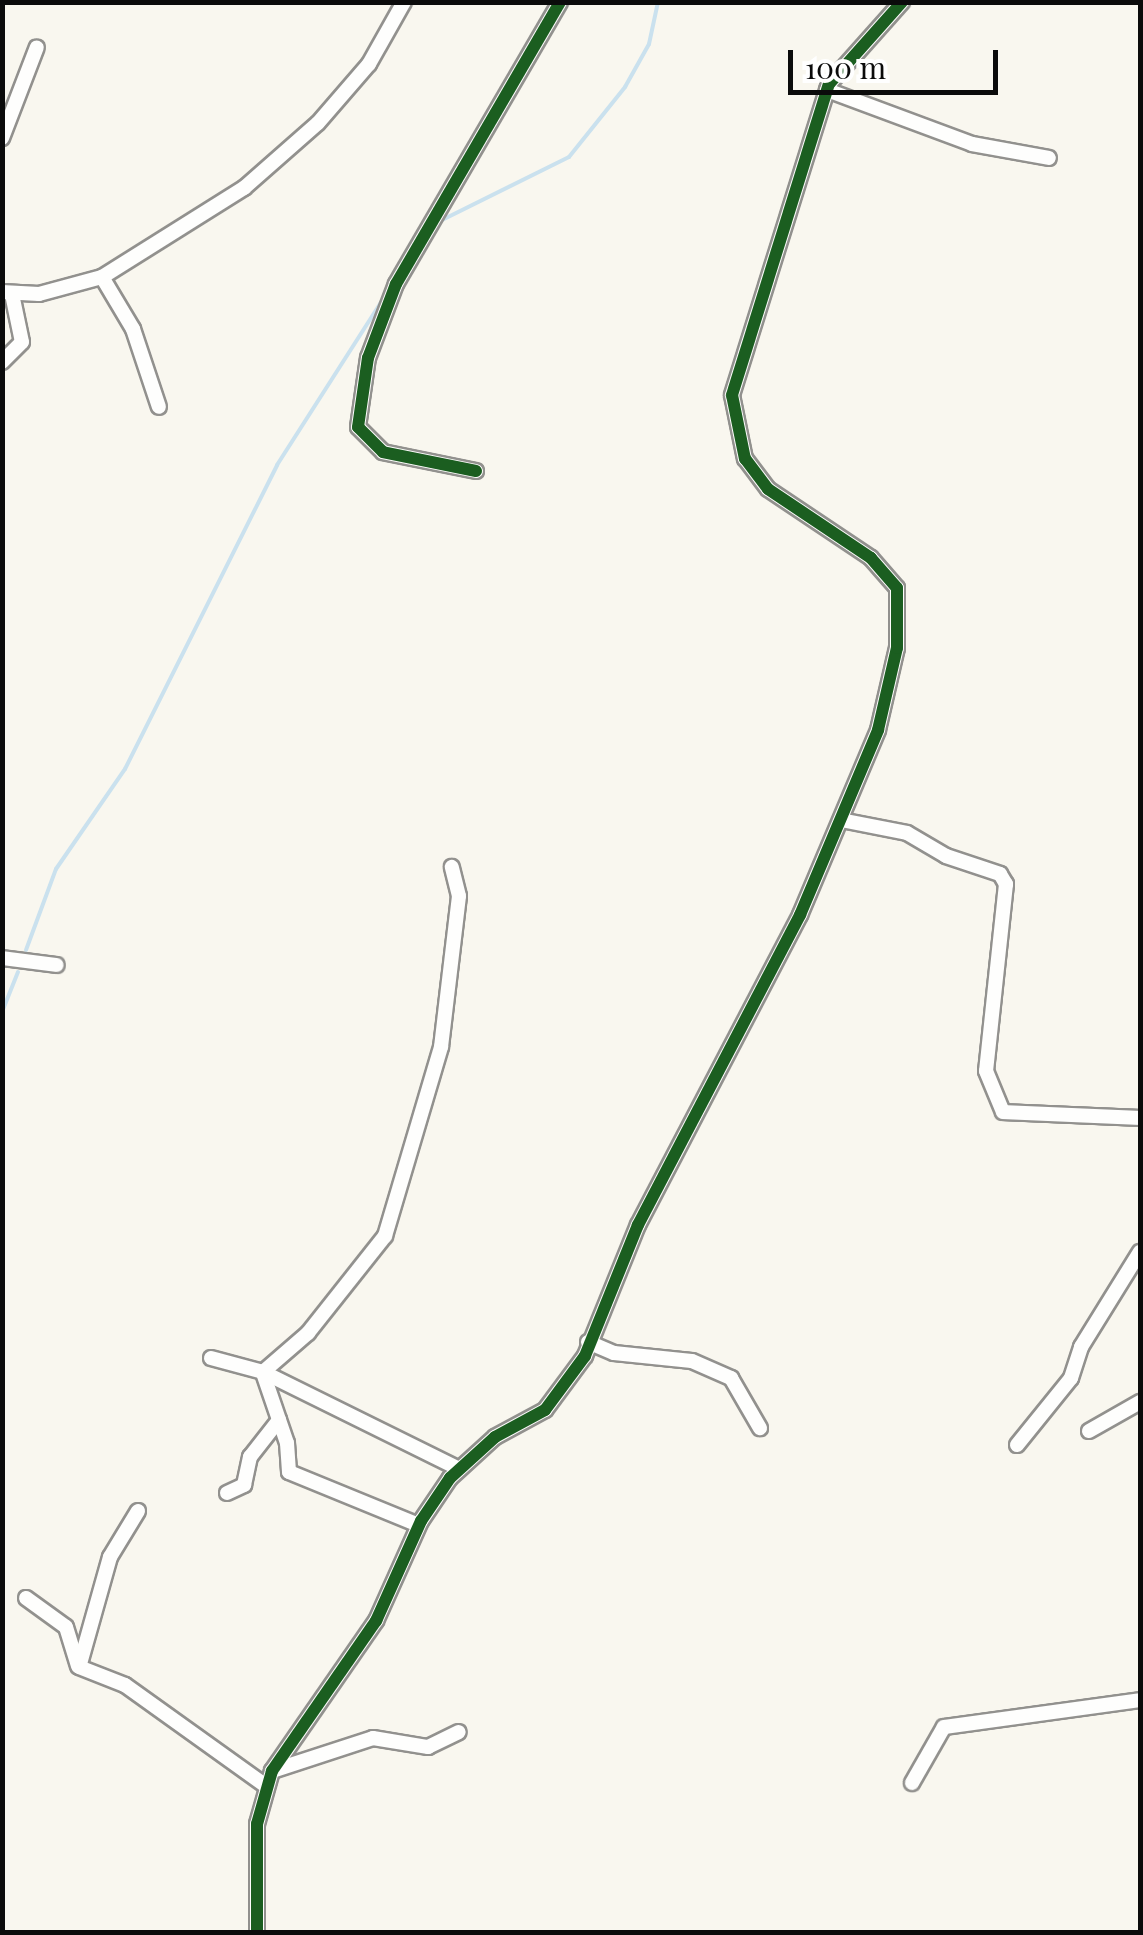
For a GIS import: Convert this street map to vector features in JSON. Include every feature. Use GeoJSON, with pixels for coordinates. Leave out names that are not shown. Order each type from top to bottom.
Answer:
{"type":"FeatureCollection","features":[{"type":"Feature","properties":{"kind":"street"},"geometry":{"type":"LineString","coordinates":[[2,362],[22,342],[7,293],[39,294],[102,277],[244,188],[318,123],[369,64],[404,2]]}},
{"type":"Feature","properties":{"kind":"street"},"geometry":{"type":"LineString","coordinates":[[476,470],[383,452],[358,427],[368,358],[396,284],[560,2]]}},
{"type":"Feature","properties":{"kind":"street"},"geometry":{"type":"LineString","coordinates":[[257,1932],[257,1824],[269,1779],[376,1621],[419,1526],[460,1469],[495,1437],[545,1410],[590,1343],[660,1176],[800,915],[891,690],[897,588],[870,558],[768,489],[745,459],[732,395],[827,90],[902,2]]}},
{"type":"Feature","properties":{"kind":"street"},"geometry":{"type":"LineString","coordinates":[[2,138],[37,47]]}},
{"type":"Feature","properties":{"kind":"street"},"geometry":{"type":"LineString","coordinates":[[827,90],[972,144],[1049,158]]}},
{"type":"Feature","properties":{"kind":"street"},"geometry":{"type":"LineString","coordinates":[[102,277],[134,329],[160,407]]}},
{"type":"Feature","properties":{"kind":"street"},"geometry":{"type":"LineString","coordinates":[[841,820],[907,833],[946,856],[1000,874],[1006,884],[986,1071],[1004,1112],[1140,1118]]}},
{"type":"Feature","properties":{"kind":"street"},"geometry":{"type":"LineString","coordinates":[[263,1372],[308,1332],[385,1236],[441,1047],[459,896],[452,868]]}},
{"type":"Feature","properties":{"kind":"street"},"geometry":{"type":"LineString","coordinates":[[2,958],[57,965]]}},
{"type":"Feature","properties":{"kind":"street"},"geometry":{"type":"LineString","coordinates":[[1017,1445],[1070,1378],[1081,1347],[1140,1252]]}},
{"type":"Feature","properties":{"kind":"street"},"geometry":{"type":"LineString","coordinates":[[590,1343],[614,1353],[692,1361],[731,1378],[760,1428]]}},
{"type":"Feature","properties":{"kind":"street"},"geometry":{"type":"LineString","coordinates":[[211,1358],[263,1372],[460,1469]]}},
{"type":"Feature","properties":{"kind":"street"},"geometry":{"type":"LineString","coordinates":[[263,1372],[279,1420],[289,1472],[419,1526]]}},
{"type":"Feature","properties":{"kind":"street"},"geometry":{"type":"LineString","coordinates":[[1088,1431],[1140,1402]]}},
{"type":"Feature","properties":{"kind":"street"},"geometry":{"type":"LineString","coordinates":[[227,1493],[244,1485],[250,1457],[279,1420]]}},
{"type":"Feature","properties":{"kind":"street"},"geometry":{"type":"LineString","coordinates":[[78,1667],[110,1558],[138,1512]]}},
{"type":"Feature","properties":{"kind":"street"},"geometry":{"type":"LineString","coordinates":[[26,1598],[66,1627],[78,1667]]}},
{"type":"Feature","properties":{"kind":"street"},"geometry":{"type":"LineString","coordinates":[[78,1667],[125,1686],[269,1779]]}},
{"type":"Feature","properties":{"kind":"street"},"geometry":{"type":"LineString","coordinates":[[912,1783],[944,1727],[1140,1700]]}},
{"type":"Feature","properties":{"kind":"street"},"geometry":{"type":"LineString","coordinates":[[269,1779],[373,1738],[428,1747],[459,1732]]}},
{"type":"Feature","properties":{"kind":"waterway"},"geometry":{"type":"LineString","coordinates":[[440,221],[569,157],[625,87],[649,44],[658,2]]}},
{"type":"Feature","properties":{"kind":"waterway"},"geometry":{"type":"LineString","coordinates":[[26,950],[56,869],[125,769],[277,465],[383,299]]}},
{"type":"Feature","properties":{"kind":"waterway"},"geometry":{"type":"LineString","coordinates":[[2,1012],[18,972]]}},
{"type":"Feature","properties":{"kind":"cycle path"},"geometry":{"type":"LineString","coordinates":[[476,471],[383,452],[358,427],[368,358],[396,284],[560,2]]}},
{"type":"Feature","properties":{"kind":"cycle path"},"geometry":{"type":"LineString","coordinates":[[257,1932],[257,1824],[272,1771],[376,1621],[421,1521],[450,1478],[495,1437],[545,1410],[585,1356],[638,1225],[800,915],[878,730],[897,648],[897,588],[871,558],[768,489],[745,459],[732,395],[829,84],[902,2]]}}]}
